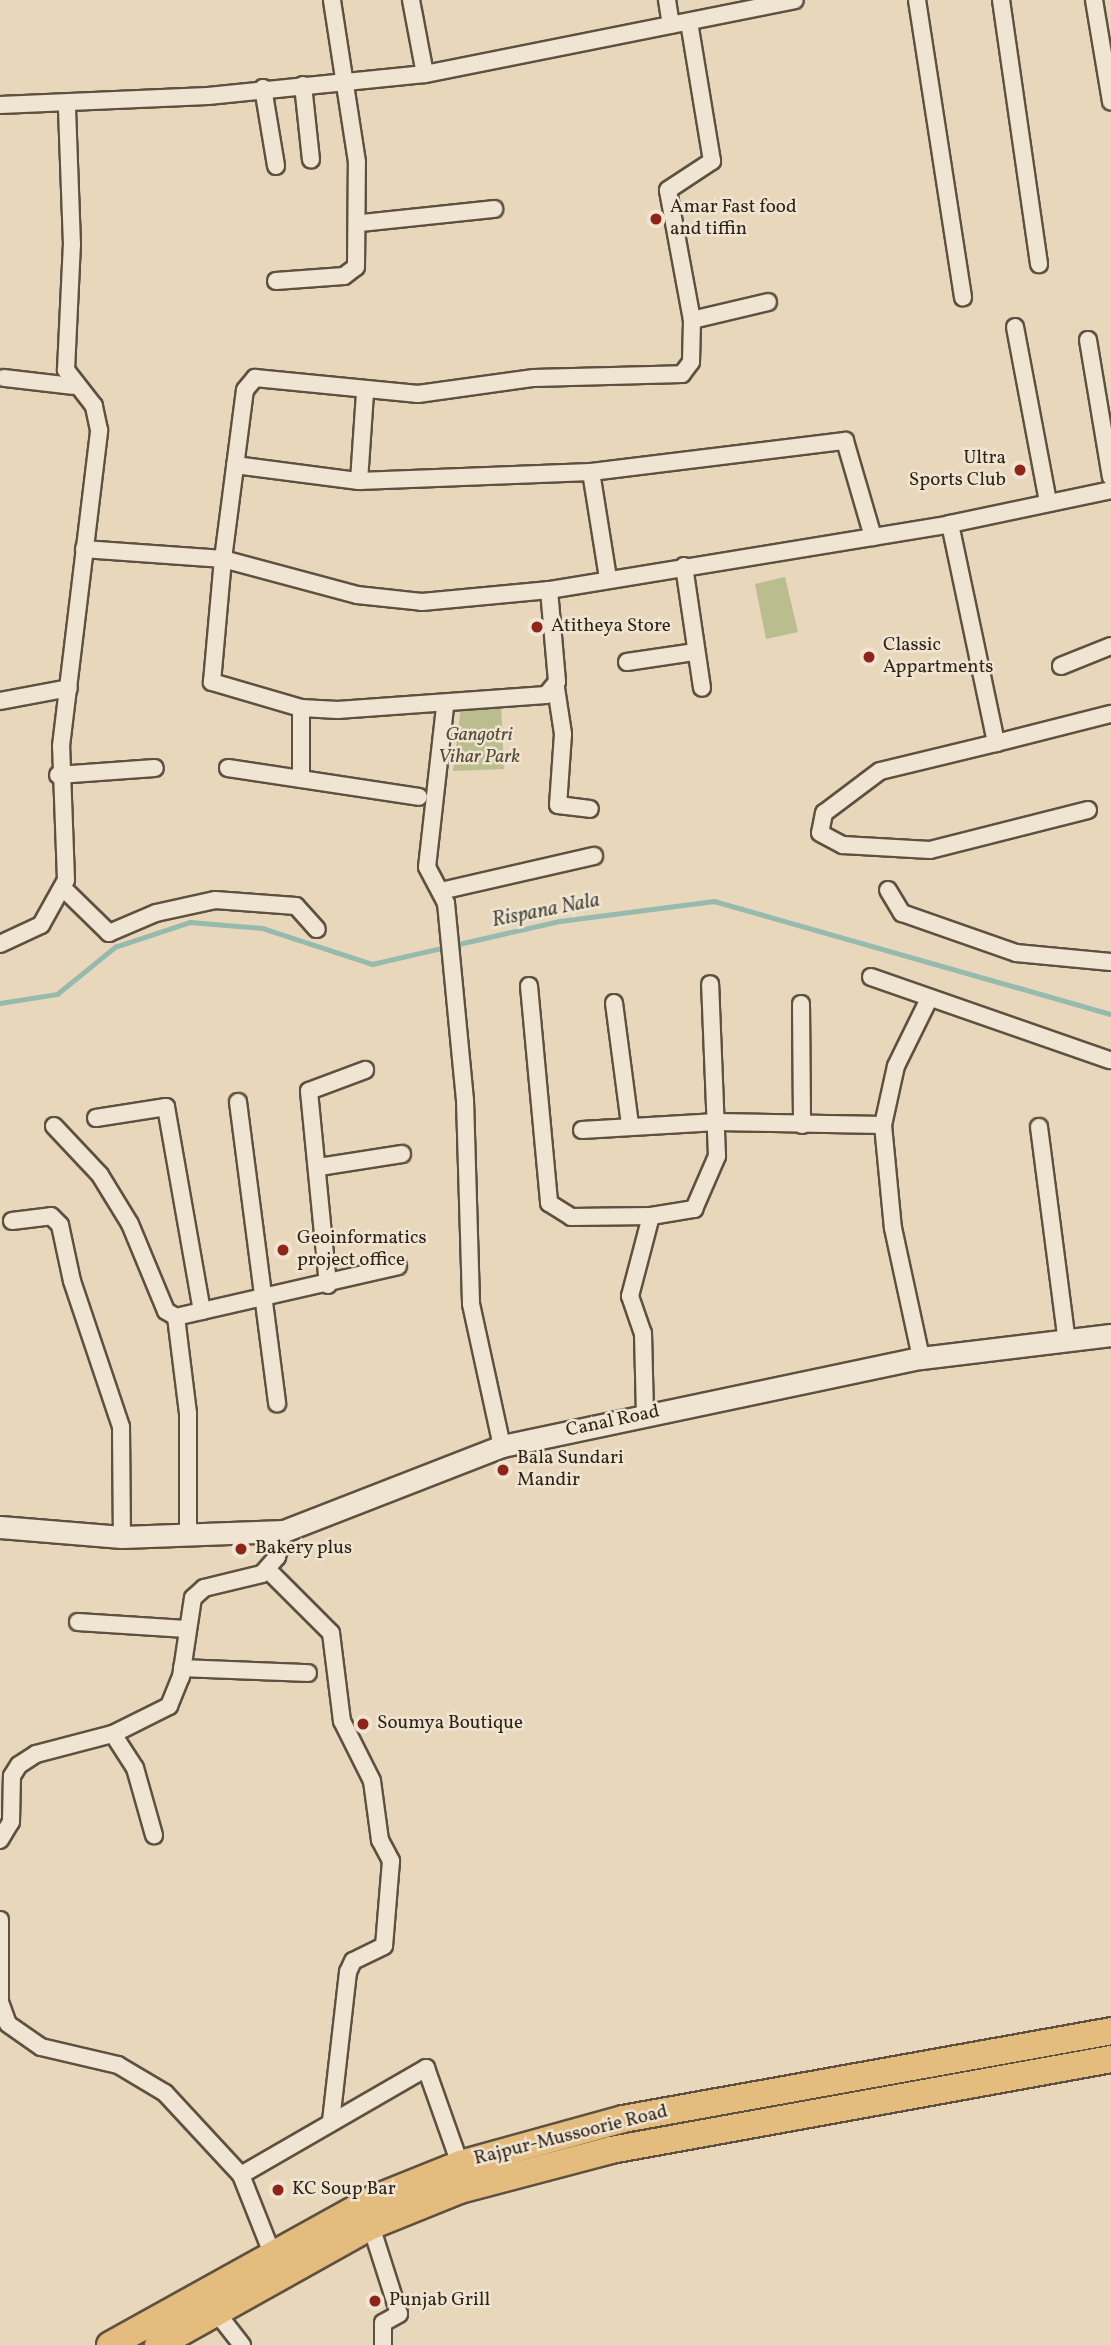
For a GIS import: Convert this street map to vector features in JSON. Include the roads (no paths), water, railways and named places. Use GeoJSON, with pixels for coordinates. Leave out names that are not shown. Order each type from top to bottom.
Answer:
{"type":"FeatureCollection","features":[{"type":"Feature","properties":{"kind":"main road","name":"Rajpur-Mussoorie Road"},"geometry":{"type":"LineString","coordinates":[[158,2345],[217,2313],[344,2229],[460,2164],[623,2119],[1111,2031]]}},
{"type":"Feature","properties":{"kind":"main road","name":"Rajpur-Mussoorie Road"},"geometry":{"type":"LineString","coordinates":[[110,2345],[273,2256],[344,2229],[371,2227],[460,2190],[611,2150],[1111,2059]]}},
{"type":"Feature","properties":{"kind":"street"},"geometry":{"type":"LineString","coordinates":[[276,281],[353,272],[361,223],[348,80],[332,0]]}},
{"type":"Feature","properties":{"kind":"street"},"geometry":{"type":"LineString","coordinates":[[411,0],[425,74]]}},
{"type":"Feature","properties":{"kind":"street"},"geometry":{"type":"LineString","coordinates":[[667,0],[671,24]]}},
{"type":"Feature","properties":{"kind":"street"},"geometry":{"type":"LineString","coordinates":[[0,105],[66,106],[425,74],[795,0]]}},
{"type":"Feature","properties":{"kind":"street"},"geometry":{"type":"LineString","coordinates":[[917,0],[963,297]]}},
{"type":"Feature","properties":{"kind":"street"},"geometry":{"type":"LineString","coordinates":[[1001,0],[1039,264]]}},
{"type":"Feature","properties":{"kind":"street"},"geometry":{"type":"LineString","coordinates":[[1094,0],[1111,102]]}},
{"type":"Feature","properties":{"kind":"street"},"geometry":{"type":"LineString","coordinates":[[556,688],[546,695],[445,707],[302,708],[213,685],[223,559],[245,390],[255,378],[365,394],[444,392],[534,378],[670,379],[691,362],[691,320],[668,194],[671,184],[712,161],[689,22]]}},
{"type":"Feature","properties":{"kind":"street"},"geometry":{"type":"LineString","coordinates":[[303,85],[311,160]]}},
{"type":"Feature","properties":{"kind":"street"},"geometry":{"type":"LineString","coordinates":[[263,88],[276,166]]}},
{"type":"Feature","properties":{"kind":"street"},"geometry":{"type":"LineString","coordinates":[[0,944],[41,925],[64,888],[58,775],[99,430],[94,406],[73,386],[66,370],[72,245],[66,106]]}},
{"type":"Feature","properties":{"kind":"street"},"geometry":{"type":"LineString","coordinates":[[361,223],[494,209]]}},
{"type":"Feature","properties":{"kind":"street"},"geometry":{"type":"LineString","coordinates":[[691,320],[768,302]]}},
{"type":"Feature","properties":{"kind":"street"},"geometry":{"type":"LineString","coordinates":[[1015,327],[1048,502]]}},
{"type":"Feature","properties":{"kind":"street"},"geometry":{"type":"LineString","coordinates":[[1088,340],[1111,477]]}},
{"type":"Feature","properties":{"kind":"street"},"geometry":{"type":"LineString","coordinates":[[4,378],[73,386]]}},
{"type":"Feature","properties":{"kind":"street"},"geometry":{"type":"LineString","coordinates":[[359,481],[365,394]]}},
{"type":"Feature","properties":{"kind":"street"},"geometry":{"type":"LineString","coordinates":[[235,465],[359,481],[592,472],[845,441],[873,537]]}},
{"type":"Feature","properties":{"kind":"street"},"geometry":{"type":"LineString","coordinates":[[592,472],[608,578]]}},
{"type":"Feature","properties":{"kind":"street"},"geometry":{"type":"LineString","coordinates":[[84,550],[223,559],[386,600],[549,590],[608,578],[950,524],[1111,490]]}},
{"type":"Feature","properties":{"kind":"street"},"geometry":{"type":"LineString","coordinates":[[950,524],[996,743]]}},
{"type":"Feature","properties":{"kind":"street"},"geometry":{"type":"LineString","coordinates":[[684,566],[702,688]]}},
{"type":"Feature","properties":{"kind":"street"},"geometry":{"type":"LineString","coordinates":[[549,590],[556,688],[563,734],[558,806],[590,809]]}},
{"type":"Feature","properties":{"kind":"street"},"geometry":{"type":"LineString","coordinates":[[1060,666],[1111,646]]}},
{"type":"Feature","properties":{"kind":"street"},"geometry":{"type":"LineString","coordinates":[[627,662],[695,652]]}},
{"type":"Feature","properties":{"kind":"street"},"geometry":{"type":"LineString","coordinates":[[0,701],[69,688]]}},
{"type":"Feature","properties":{"kind":"street"},"geometry":{"type":"LineString","coordinates":[[445,707],[427,860],[443,897],[466,1121],[471,1304],[502,1446]]}},
{"type":"Feature","properties":{"kind":"street"},"geometry":{"type":"LineString","coordinates":[[301,779],[302,708]]}},
{"type":"Feature","properties":{"kind":"street"},"geometry":{"type":"LineString","coordinates":[[1088,810],[930,850],[843,845],[820,833],[824,813],[880,771],[1111,714]]}},
{"type":"Feature","properties":{"kind":"street"},"geometry":{"type":"LineString","coordinates":[[58,775],[155,768]]}},
{"type":"Feature","properties":{"kind":"street"},"geometry":{"type":"LineString","coordinates":[[228,768],[419,797]]}},
{"type":"Feature","properties":{"kind":"street"},"geometry":{"type":"LineString","coordinates":[[443,897],[594,856]]}},
{"type":"Feature","properties":{"kind":"street"},"geometry":{"type":"LineString","coordinates":[[64,888],[108,933],[156,913],[215,900],[296,906],[317,929]]}},
{"type":"Feature","properties":{"kind":"street"},"geometry":{"type":"LineString","coordinates":[[888,890],[902,913],[1016,953],[1111,962]]}},
{"type":"Feature","properties":{"kind":"street"},"geometry":{"type":"LineString","coordinates":[[871,977],[928,1001],[1110,1059]]}},
{"type":"Feature","properties":{"kind":"street"},"geometry":{"type":"LineString","coordinates":[[529,986],[549,1203],[571,1217],[651,1216],[698,1206],[716,1156],[710,984]]}},
{"type":"Feature","properties":{"kind":"street"},"geometry":{"type":"LineString","coordinates":[[921,1358],[893,1228],[883,1125],[896,1066],[928,1001]]}},
{"type":"Feature","properties":{"kind":"street"},"geometry":{"type":"LineString","coordinates":[[614,1003],[630,1125]]}},
{"type":"Feature","properties":{"kind":"street"},"geometry":{"type":"LineString","coordinates":[[801,1004],[802,1125]]}},
{"type":"Feature","properties":{"kind":"street"},"geometry":{"type":"LineString","coordinates":[[328,1284],[319,1167],[309,1091],[365,1070]]}},
{"type":"Feature","properties":{"kind":"street"},"geometry":{"type":"LineString","coordinates":[[238,1102],[261,1301],[277,1403]]}},
{"type":"Feature","properties":{"kind":"street"},"geometry":{"type":"LineString","coordinates":[[96,1118],[166,1107],[202,1311]]}},
{"type":"Feature","properties":{"kind":"street"},"geometry":{"type":"LineString","coordinates":[[582,1130],[630,1125],[716,1122],[883,1125]]}},
{"type":"Feature","properties":{"kind":"street"},"geometry":{"type":"LineString","coordinates":[[54,1126],[100,1175],[130,1224],[166,1311],[176,1317],[261,1301],[398,1266]]}},
{"type":"Feature","properties":{"kind":"street"},"geometry":{"type":"LineString","coordinates":[[1039,1127],[1067,1342]]}},
{"type":"Feature","properties":{"kind":"street"},"geometry":{"type":"LineString","coordinates":[[319,1167],[402,1154]]}},
{"type":"Feature","properties":{"kind":"street"},"geometry":{"type":"LineString","coordinates":[[12,1221],[51,1216],[60,1225],[83,1318],[121,1427],[122,1537]]}},
{"type":"Feature","properties":{"kind":"street"},"geometry":{"type":"LineString","coordinates":[[645,1415],[643,1333],[630,1296],[651,1216]]}},
{"type":"Feature","properties":{"kind":"street"},"geometry":{"type":"LineString","coordinates":[[176,1317],[188,1413],[188,1537]]}},
{"type":"Feature","properties":{"kind":"street","name":"Canal Road"},"geometry":{"type":"LineString","coordinates":[[0,1527],[122,1537],[188,1537],[284,1531],[502,1446],[921,1358],[1111,1335]]}},
{"type":"Feature","properties":{"kind":"street"},"geometry":{"type":"LineString","coordinates":[[0,1840],[11,1822],[12,1776],[19,1765],[36,1754],[113,1734],[169,1706],[182,1668],[186,1629],[198,1593],[268,1570],[284,1531]]}},
{"type":"Feature","properties":{"kind":"street"},"geometry":{"type":"LineString","coordinates":[[268,1570],[331,1633],[342,1721],[372,1781],[380,1840],[391,1861],[384,1946],[354,1961],[348,1972],[331,2122]]}},
{"type":"Feature","properties":{"kind":"street"},"geometry":{"type":"LineString","coordinates":[[78,1622],[186,1629]]}},
{"type":"Feature","properties":{"kind":"street"},"geometry":{"type":"LineString","coordinates":[[182,1668],[308,1673]]}},
{"type":"Feature","properties":{"kind":"street"},"geometry":{"type":"LineString","coordinates":[[113,1734],[135,1768],[154,1835]]}},
{"type":"Feature","properties":{"kind":"street"},"geometry":{"type":"LineString","coordinates":[[0,1920],[0,2002],[8,2024],[31,2043],[118,2065],[165,2093],[221,2147],[241,2175],[273,2256]]}},
{"type":"Feature","properties":{"kind":"street"},"geometry":{"type":"LineString","coordinates":[[241,2175],[429,2069],[460,2164]]}},
{"type":"Feature","properties":{"kind":"street"},"geometry":{"type":"LineString","coordinates":[[371,2227],[398,2314],[383,2323],[383,2345]]}},
{"type":"Feature","properties":{"kind":"street"},"geometry":{"type":"LineString","coordinates":[[217,2313],[242,2345]]}},
{"type":"Feature","properties":{"kind":"waterway","name":"Rispana Nala"},"geometry":{"type":"LineString","coordinates":[[454,945],[560,921],[714,901],[1111,1014]]}},
{"type":"Feature","properties":{"kind":"waterway","name":"Rispana Nala"},"geometry":{"type":"LineString","coordinates":[[0,1003],[57,994],[115,947],[190,922],[262,928],[372,964],[446,947]]}},
{"type":"Feature","properties":{"kind":"place","name":"Amar Fast food and tiffin"},"geometry":{"type":"Point","coordinates":[656,219]}},
{"type":"Feature","properties":{"kind":"place","name":"Ultra Sports Club"},"geometry":{"type":"Point","coordinates":[1020,470]}},
{"type":"Feature","properties":{"kind":"place","name":"Atitheya Store"},"geometry":{"type":"Point","coordinates":[537,627]}},
{"type":"Feature","properties":{"kind":"place","name":"Classic Appartments"},"geometry":{"type":"Point","coordinates":[869,657]}},
{"type":"Feature","properties":{"kind":"place","name":"Geoinformatics project office"},"geometry":{"type":"Point","coordinates":[283,1250]}},
{"type":"Feature","properties":{"kind":"place","name":"Bala Sundari Mandir"},"geometry":{"type":"Point","coordinates":[503,1470]}},
{"type":"Feature","properties":{"kind":"place","name":"Bakery plus"},"geometry":{"type":"Point","coordinates":[241,1549]}},
{"type":"Feature","properties":{"kind":"place","name":"Soumya Boutique"},"geometry":{"type":"Point","coordinates":[363,1724]}},
{"type":"Feature","properties":{"kind":"place","name":"KC Soup Bar"},"geometry":{"type":"Point","coordinates":[278,2190]}},
{"type":"Feature","properties":{"kind":"place","name":"Punjab Grill"},"geometry":{"type":"Point","coordinates":[375,2301]}},
{"type":"Feature","properties":{"kind":"park label","name":"Gangotri Vihar Park"},"geometry":{"type":"Point","coordinates":[479,747]}}]}
